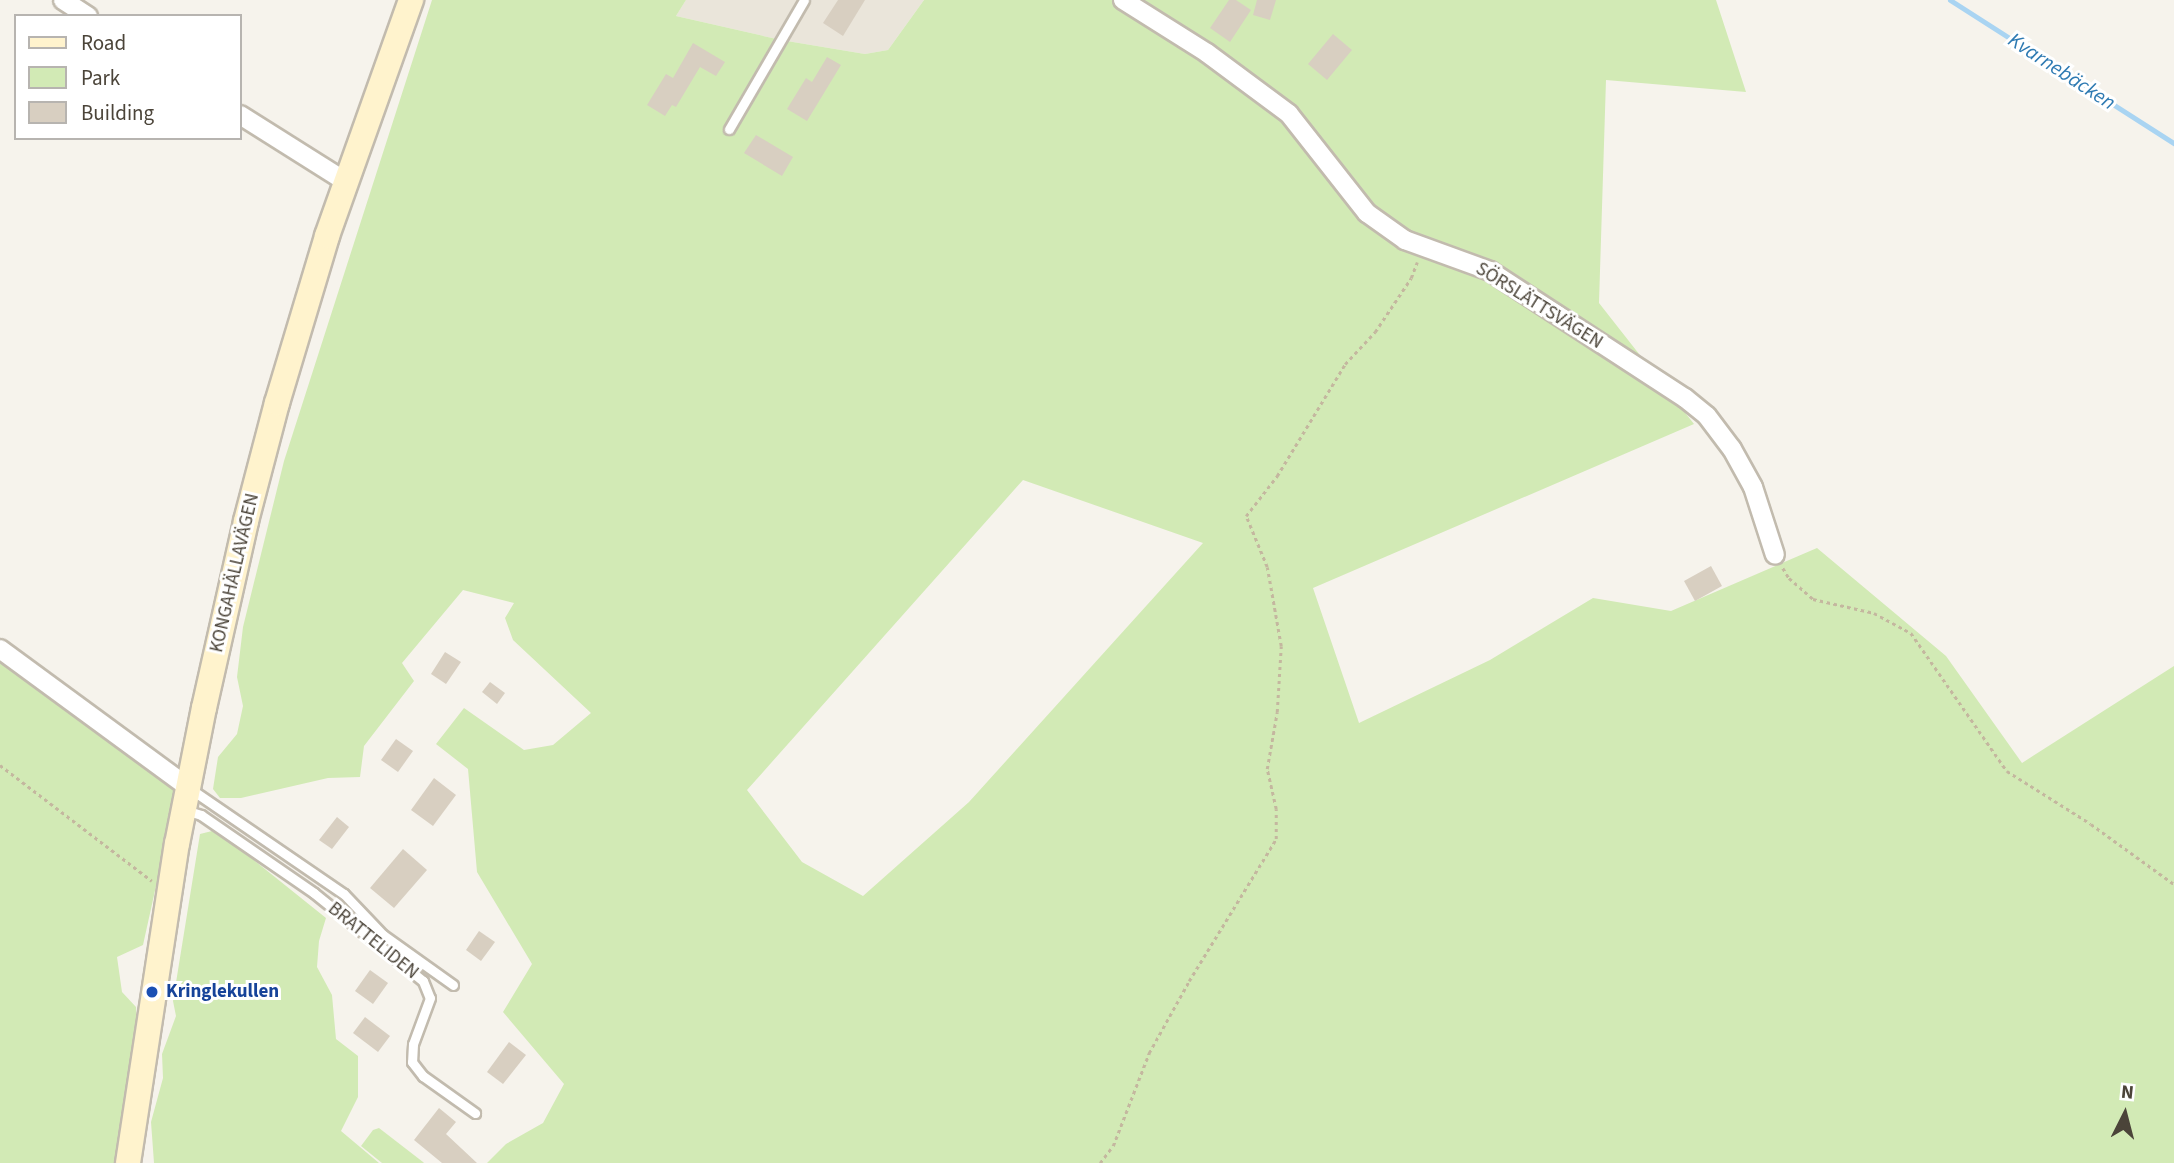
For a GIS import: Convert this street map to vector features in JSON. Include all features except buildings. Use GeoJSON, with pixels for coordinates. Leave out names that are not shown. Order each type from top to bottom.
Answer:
{"type":"FeatureCollection","features":[{"type":"Feature","properties":{"kind":"main road","name":"KONGAHÄLLAVÄGEN"},"geometry":{"type":"LineString","coordinates":[[128,1163],[169,894],[225,612],[277,403],[345,181],[411,0]]}},
{"type":"Feature","properties":{"kind":"street"},"geometry":{"type":"LineString","coordinates":[[63,0],[85,14]]}},
{"type":"Feature","properties":{"kind":"street","name":"SÖRSLÄTTSVÄGEN"},"geometry":{"type":"LineString","coordinates":[[1123,0],[1207,53],[1289,114],[1367,213],[1405,240],[1490,271],[1685,398],[1707,416],[1732,449],[1753,487],[1775,555]]}},
{"type":"Feature","properties":{"kind":"street"},"geometry":{"type":"LineString","coordinates":[[242,116],[345,181]]}},
{"type":"Feature","properties":{"kind":"street"},"geometry":{"type":"LineString","coordinates":[[0,649],[186,798]]}},
{"type":"Feature","properties":{"kind":"lane"},"geometry":{"type":"LineString","coordinates":[[729,129],[804,0]]}},
{"type":"Feature","properties":{"kind":"lane","name":"BRATTELIDEN"},"geometry":{"type":"LineString","coordinates":[[186,798],[344,894],[383,935],[453,985]]}},
{"type":"Feature","properties":{"kind":"lane","name":"BRATTELIDEN"},"geometry":{"type":"LineString","coordinates":[[186,798],[201,815],[314,893],[423,981],[430,998],[413,1044],[412,1062],[423,1076],[475,1113]]}},
{"type":"Feature","properties":{"kind":"path"},"geometry":{"type":"LineString","coordinates":[[1100,1163],[1113,1146],[1156,1041],[1276,839],[1276,809],[1267,769],[1277,712],[1281,646],[1267,567],[1246,516],[1277,476],[1345,364],[1375,332],[1410,278],[1423,248]]}},
{"type":"Feature","properties":{"kind":"path"},"geometry":{"type":"LineString","coordinates":[[1775,555],[1789,578],[1812,599],[1874,613],[1911,633],[2007,771],[2091,824],[2174,884]]}},
{"type":"Feature","properties":{"kind":"path"},"geometry":{"type":"LineString","coordinates":[[0,765],[169,894]]}},
{"type":"Feature","properties":{"kind":"shaded area"},"geometry":{"type":"Polygon","coordinates":[[[686,0],[924,0],[888,50],[865,54],[781,40],[676,16],[686,0]]]}},
{"type":"Feature","properties":{"kind":"green space"},"geometry":{"type":"Polygon","coordinates":[[[432,0],[686,0],[676,16],[781,40],[865,54],[888,50],[924,0],[1716,0],[1746,92],[1606,80],[1599,303],[1694,424],[1313,588],[1359,723],[1490,660],[1593,598],[1671,611],[1817,548],[1946,656],[2022,763],[2174,666],[2174,1163],[487,1163],[506,1144],[543,1123],[564,1084],[503,1012],[532,964],[477,872],[468,769],[436,744],[464,708],[524,750],[553,745],[591,713],[513,640],[505,618],[514,603],[463,590],[402,663],[414,681],[364,746],[360,777],[328,778],[241,798],[220,798],[213,789],[218,757],[237,734],[243,706],[237,677],[243,627],[284,461],[432,0]],[[1023,480],[747,790],[802,862],[863,896],[969,802],[1203,543],[1023,480]]]}},
{"type":"Feature","properties":{"kind":"green space"},"geometry":{"type":"Polygon","coordinates":[[[0,660],[177,791],[143,945],[117,957],[122,992],[136,1007],[137,1021],[121,1163],[0,1163],[0,660]]]}},
{"type":"Feature","properties":{"kind":"green space"},"geometry":{"type":"Polygon","coordinates":[[[212,831],[245,853],[326,918],[319,941],[317,967],[332,995],[336,1039],[358,1056],[358,1097],[341,1131],[379,1163],[154,1163],[151,1122],[163,1078],[162,1054],[176,1016],[173,1001],[200,834],[212,831]]]}},
{"type":"Feature","properties":{"kind":"green space"},"geometry":{"type":"Polygon","coordinates":[[[379,1128],[424,1163],[382,1163],[361,1146],[373,1130],[379,1128]]]}},
{"type":"Feature","properties":{"kind":"waterway","name":"Kvarnebäcken"},"geometry":{"type":"LineString","coordinates":[[1950,0],[2174,143]]}},
{"type":"Feature","properties":{"kind":"place","name":"Kringlekullen"},"geometry":{"type":"Point","coordinates":[152,992]}}]}
